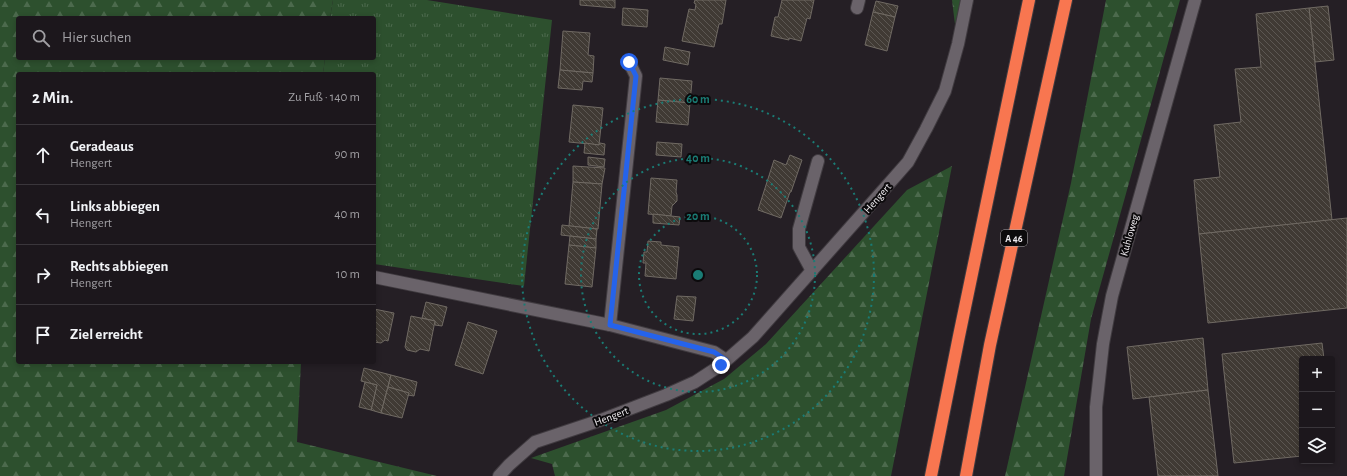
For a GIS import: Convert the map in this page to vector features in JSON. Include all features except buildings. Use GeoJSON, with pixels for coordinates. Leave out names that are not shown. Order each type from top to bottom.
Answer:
{"type":"FeatureCollection","features":[{"type":"Feature","properties":{"kind":"highway"},"geometry":{"type":"LineString","coordinates":[[931,476],[1029,0]]}},
{"type":"Feature","properties":{"kind":"highway","name":"A 46"},"geometry":{"type":"LineString","coordinates":[[966,476],[990,345],[1066,0]]}},
{"type":"Feature","properties":{"kind":"street","name":"Hengert"},"geometry":{"type":"LineString","coordinates":[[504,474],[535,442],[601,420],[695,382],[726,360],[753,337],[908,162],[945,91],[958,44],[967,0]]}},
{"type":"Feature","properties":{"kind":"street","name":"Kuhloweg"},"geometry":{"type":"LineString","coordinates":[[1096,476],[1096,407],[1103,344],[1112,296],[1195,0]]}},
{"type":"Feature","properties":{"kind":"street"},"geometry":{"type":"LineString","coordinates":[[610,325],[636,76],[629,62]]}},
{"type":"Feature","properties":{"kind":"street"},"geometry":{"type":"LineString","coordinates":[[812,271],[799,247],[799,229],[818,161]]}},
{"type":"Feature","properties":{"kind":"street"},"geometry":{"type":"LineString","coordinates":[[376,277],[610,325],[714,352],[726,360]]}},
{"type":"Feature","properties":{"kind":"green space"},"geometry":{"type":"Polygon","coordinates":[[[0,0],[333,0],[330,16],[16,16],[16,60],[325,60],[323,72],[16,72],[16,364],[301,364],[297,442],[437,476],[0,476],[0,0]]]}},
{"type":"Feature","properties":{"kind":"green space"},"geometry":{"type":"Polygon","coordinates":[[[333,0],[427,0],[552,20],[524,286],[376,264],[376,72],[323,72],[325,60],[376,60],[376,16],[330,16],[333,0]]]}},
{"type":"Feature","properties":{"kind":"green space"},"geometry":{"type":"Polygon","coordinates":[[[952,0],[968,0],[956,33],[952,0]]]}},
{"type":"Feature","properties":{"kind":"green space"},"geometry":{"type":"Polygon","coordinates":[[[1106,0],[1180,0],[1091,319],[1064,476],[1005,476],[1071,183],[1106,0]]]}},
{"type":"Feature","properties":{"kind":"green space"},"geometry":{"type":"Polygon","coordinates":[[[952,166],[891,476],[555,476],[552,464],[531,458],[666,410],[724,379],[766,344],[907,190],[952,166]]]}},
{"type":"Feature","properties":{"kind":"route"},"geometry":{"type":"LineString","coordinates":[[629,62],[636,76],[610,325],[714,352],[726,360],[721,365]]}}]}
